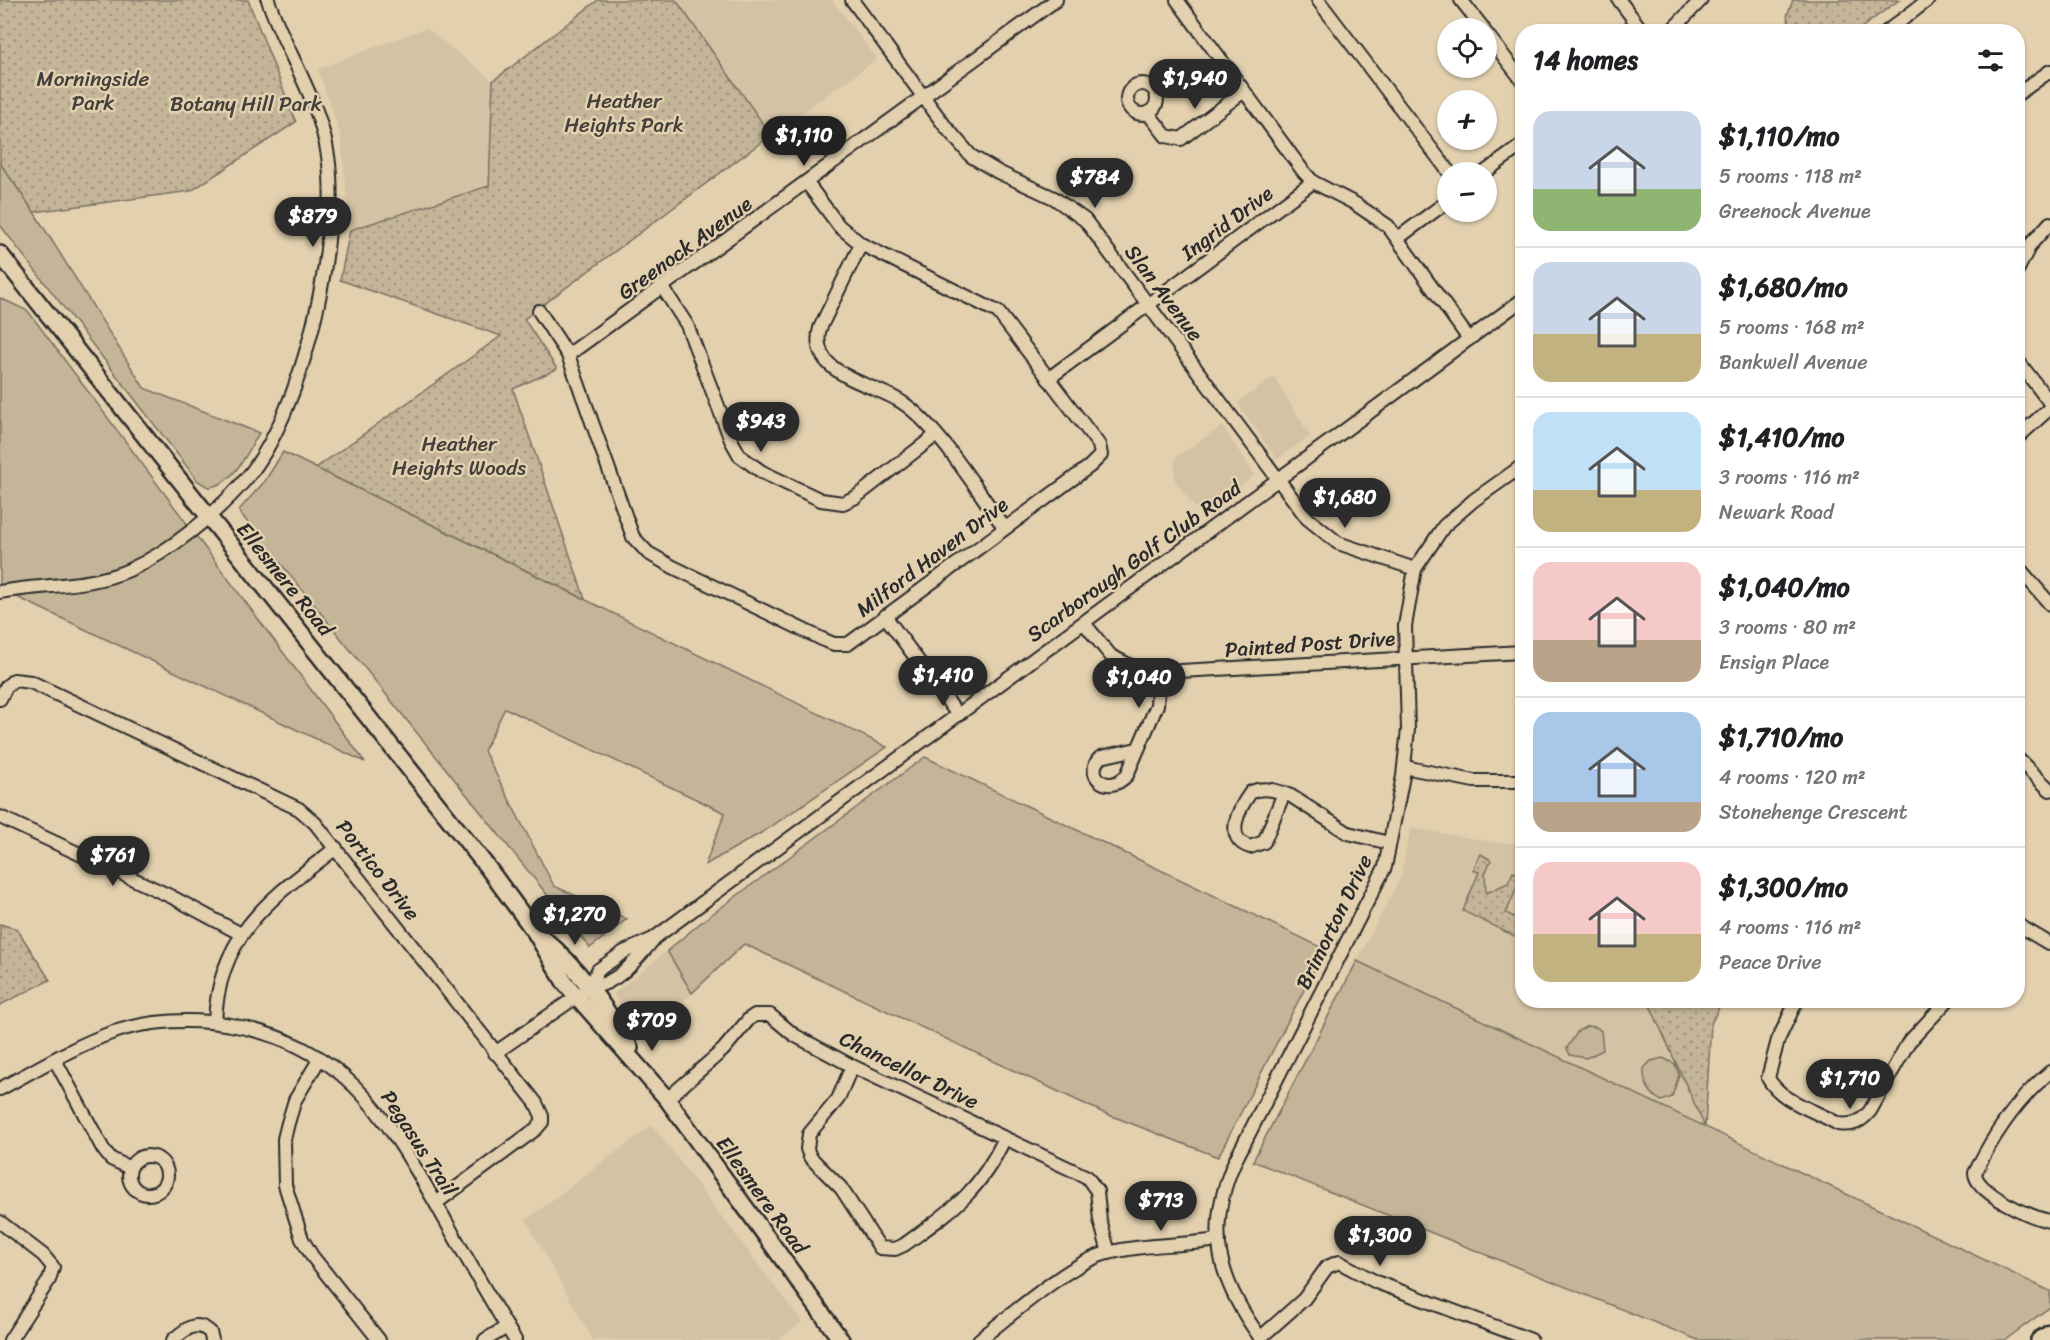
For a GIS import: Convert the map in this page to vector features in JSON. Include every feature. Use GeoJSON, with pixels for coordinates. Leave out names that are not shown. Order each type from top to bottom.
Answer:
{"type":"FeatureCollection","features":[{"type":"Feature","properties":{"kind":"main road","name":"Ellesmere Road"},"geometry":{"type":"LineString","coordinates":[[0,254],[488,868],[535,932],[555,947],[582,993],[610,1015],[647,1077],[667,1099],[841,1340]]}},
{"type":"Feature","properties":{"kind":"main road"},"geometry":{"type":"LineString","coordinates":[[2039,1340],[2050,1333]]}},
{"type":"Feature","properties":{"kind":"street"},"geometry":{"type":"LineString","coordinates":[[0,592],[84,583],[111,577],[157,556],[207,517],[246,479],[270,443],[288,402],[310,334],[328,253],[331,194],[328,155],[314,103],[268,0]]}},
{"type":"Feature","properties":{"kind":"street","name":"Slan Avenue"},"geometry":{"type":"LineString","coordinates":[[852,0],[923,97],[971,156],[983,165],[1054,198],[1080,214],[1307,518],[1338,543],[1415,569]]}},
{"type":"Feature","properties":{"kind":"street","name":"Greenock Avenue"},"geometry":{"type":"LineString","coordinates":[[568,355],[1056,0]]}},
{"type":"Feature","properties":{"kind":"street"},"geometry":{"type":"LineString","coordinates":[[1177,0],[1313,182],[1369,212],[1388,226],[1469,339]]}},
{"type":"Feature","properties":{"kind":"street"},"geometry":{"type":"LineString","coordinates":[[1318,0],[1441,162]]}},
{"type":"Feature","properties":{"kind":"street"},"geometry":{"type":"LineString","coordinates":[[1461,0],[1475,18]]}},
{"type":"Feature","properties":{"kind":"street"},"geometry":{"type":"LineString","coordinates":[[1619,0],[1637,24]]}},
{"type":"Feature","properties":{"kind":"street"},"geometry":{"type":"LineString","coordinates":[[1678,24],[1701,0]]}},
{"type":"Feature","properties":{"kind":"street"},"geometry":{"type":"LineString","coordinates":[[1896,24],[1928,0]]}},
{"type":"Feature","properties":{"kind":"street"},"geometry":{"type":"LineString","coordinates":[[1497,47],[1515,71]]}},
{"type":"Feature","properties":{"kind":"street"},"geometry":{"type":"LineString","coordinates":[[2025,89],[2050,71]]}},
{"type":"Feature","properties":{"kind":"street"},"geometry":{"type":"LineString","coordinates":[[1148,113],[1166,136],[1181,139],[1244,92]]}},
{"type":"Feature","properties":{"kind":"street"},"geometry":{"type":"LineString","coordinates":[[1497,163],[1515,150]]}},
{"type":"Feature","properties":{"kind":"street","name":"Ingrid Drive"},"geometry":{"type":"LineString","coordinates":[[1048,379],[1313,182]]}},
{"type":"Feature","properties":{"kind":"street","name":"Milford Haven Drive"},"geometry":{"type":"LineString","coordinates":[[539,311],[568,355],[624,519],[633,537],[648,553],[834,644],[848,644],[1090,466],[1101,455],[1099,445],[998,312],[861,244],[839,226],[807,183]]}},
{"type":"Feature","properties":{"kind":"street"},"geometry":{"type":"LineString","coordinates":[[1398,238],[1437,209]]}},
{"type":"Feature","properties":{"kind":"street"},"geometry":{"type":"LineString","coordinates":[[2025,255],[2030,245],[2050,224]]}},
{"type":"Feature","properties":{"kind":"street"},"geometry":{"type":"LineString","coordinates":[[861,244],[820,328],[818,343],[823,357],[836,371],[904,403],[921,415],[1004,528]]}},
{"type":"Feature","properties":{"kind":"street"},"geometry":{"type":"LineString","coordinates":[[663,288],[687,325],[736,450],[762,472],[821,500],[843,503],[856,497],[936,435]]}},
{"type":"Feature","properties":{"kind":"street","name":"Scarborough Golf Club Road"},"geometry":{"type":"LineString","coordinates":[[495,1053],[582,993],[598,970],[624,952],[653,939],[1515,305]]}},
{"type":"Feature","properties":{"kind":"street"},"geometry":{"type":"LineString","coordinates":[[2025,371],[2050,403]]}},
{"type":"Feature","properties":{"kind":"street"},"geometry":{"type":"LineString","coordinates":[[2025,431],[2050,408]]}},
{"type":"Feature","properties":{"kind":"street","name":"Brimorton Drive"},"geometry":{"type":"LineString","coordinates":[[1261,1339],[1244,1316],[1222,1270],[1218,1240],[1222,1195],[1230,1171],[1376,888],[1388,858],[1404,767],[1408,729],[1408,658],[1405,626],[1415,569],[1444,526],[1473,500],[1515,471]]}},
{"type":"Feature","properties":{"kind":"street"},"geometry":{"type":"LineString","coordinates":[[2025,575],[2050,604]]}},
{"type":"Feature","properties":{"kind":"street"},"geometry":{"type":"LineString","coordinates":[[885,616],[958,714]]}},
{"type":"Feature","properties":{"kind":"street","name":"Painted Post Drive"},"geometry":{"type":"LineString","coordinates":[[1084,623],[1111,656],[1135,670],[1159,673],[1515,652]]}},
{"type":"Feature","properties":{"kind":"street"},"geometry":{"type":"LineString","coordinates":[[1137,749],[1156,705],[1159,673]]}},
{"type":"Feature","properties":{"kind":"street","name":"Portico Drive"},"geometry":{"type":"LineString","coordinates":[[0,699],[6,687],[14,680],[31,682],[298,809],[309,817],[336,848],[536,1103],[542,1116],[542,1122],[435,1203]]}},
{"type":"Feature","properties":{"kind":"street"},"geometry":{"type":"LineString","coordinates":[[2025,766],[2050,790]]}},
{"type":"Feature","properties":{"kind":"street"},"geometry":{"type":"LineString","coordinates":[[1404,767],[1474,781],[1515,781]]}},
{"type":"Feature","properties":{"kind":"street"},"geometry":{"type":"LineString","coordinates":[[1284,793],[1264,842],[1254,847],[1242,844],[1235,835],[1235,823],[1249,796],[1260,789],[1284,793],[1309,806],[1348,833],[1389,843]]}},
{"type":"Feature","properties":{"kind":"street"},"geometry":{"type":"LineString","coordinates":[[0,817],[172,897],[241,934]]}},
{"type":"Feature","properties":{"kind":"street"},"geometry":{"type":"LineString","coordinates":[[215,1022],[224,969],[241,934],[277,893],[336,848]]}},
{"type":"Feature","properties":{"kind":"street"},"geometry":{"type":"LineString","coordinates":[[2025,930],[2050,944]]}},
{"type":"Feature","properties":{"kind":"street"},"geometry":{"type":"LineString","coordinates":[[1793,1008],[1778,1040],[1768,1078],[1774,1089],[1787,1098],[1838,1124],[1847,1125],[1863,1120],[1908,1043],[1941,1008]]}},
{"type":"Feature","properties":{"kind":"street","name":"Chancellor Drive"},"geometry":{"type":"LineString","coordinates":[[667,1099],[723,1050],[749,1019],[755,1015],[770,1015],[794,1035],[852,1066],[1087,1177],[1098,1191],[1100,1220],[1109,1253]]}},
{"type":"Feature","properties":{"kind":"street","name":"Pegasus Trail"},"geometry":{"type":"LineString","coordinates":[[0,1089],[114,1032],[141,1025],[215,1022],[267,1034],[320,1058],[362,1091],[404,1148],[515,1340]]}},
{"type":"Feature","properties":{"kind":"street"},"geometry":{"type":"LineString","coordinates":[[320,1058],[295,1100],[288,1123],[284,1139],[285,1185],[292,1214],[312,1256],[379,1340]]}},
{"type":"Feature","properties":{"kind":"street"},"geometry":{"type":"LineString","coordinates":[[55,1060],[103,1149],[111,1159],[130,1168]]}},
{"type":"Feature","properties":{"kind":"street"},"geometry":{"type":"LineString","coordinates":[[852,1066],[838,1099],[808,1134],[807,1149],[810,1157],[841,1188],[880,1248],[895,1249],[904,1245],[955,1208],[986,1175],[1005,1138]]}},
{"type":"Feature","properties":{"kind":"street"},"geometry":{"type":"LineString","coordinates":[[2050,1072],[2034,1085],[2014,1109],[1975,1173],[1981,1188],[1989,1194],[2033,1216],[2050,1221]]}},
{"type":"Feature","properties":{"kind":"street"},"geometry":{"type":"LineString","coordinates":[[0,1222],[43,1255],[52,1267],[49,1280],[10,1340]]}},
{"type":"Feature","properties":{"kind":"street"},"geometry":{"type":"LineString","coordinates":[[979,1340],[1082,1263],[1109,1253],[1218,1240]]}},
{"type":"Feature","properties":{"kind":"street"},"geometry":{"type":"LineString","coordinates":[[1261,1339],[1304,1299],[1327,1267],[1339,1262],[1376,1282],[1531,1340]]}},
{"type":"Feature","properties":{"kind":"street"},"geometry":{"type":"LineString","coordinates":[[173,1340],[188,1327],[197,1325],[210,1332],[212,1340]]}},
{"type":"Feature","properties":{"kind":"street"},"geometry":{"type":"LineString","coordinates":[[485,1340],[507,1327]]}},
{"type":"Feature","properties":{"kind":"shaded area"},"geometry":{"type":"Polygon","coordinates":[[[676,0],[832,0],[877,59],[771,135],[676,0]]]}},
{"type":"Feature","properties":{"kind":"shaded area"},"geometry":{"type":"Polygon","coordinates":[[[426,28],[493,81],[489,186],[350,230],[341,136],[318,69],[426,28]]]}},
{"type":"Feature","properties":{"kind":"shaded area"},"geometry":{"type":"Polygon","coordinates":[[[1274,377],[1310,436],[1277,459],[1237,403],[1274,377]]]}},
{"type":"Feature","properties":{"kind":"shaded area"},"geometry":{"type":"Polygon","coordinates":[[[1222,426],[1255,475],[1201,515],[1175,481],[1175,458],[1222,426]]]}},
{"type":"Feature","properties":{"kind":"shaded area"},"geometry":{"type":"Polygon","coordinates":[[[1411,828],[1498,843],[1515,843],[1515,1008],[1651,1008],[1705,1127],[1357,961],[1400,879],[1411,828]]]}},
{"type":"Feature","properties":{"kind":"shaded area"},"geometry":{"type":"Polygon","coordinates":[[[667,951],[692,993],[646,1041],[613,994],[667,951]]]}},
{"type":"Feature","properties":{"kind":"shaded area"},"geometry":{"type":"Polygon","coordinates":[[[652,1125],[802,1322],[778,1340],[593,1340],[526,1220],[652,1125]]]}},
{"type":"Feature","properties":{"kind":"green space","name":"Morningside Park"},"geometry":{"type":"Polygon","coordinates":[[[0,0],[248,0],[296,122],[191,191],[34,212],[0,163],[0,0]]]}},
{"type":"Feature","properties":{"kind":"green space","name":"Heather Heights Park"},"geometry":{"type":"Polygon","coordinates":[[[598,0],[676,0],[771,135],[524,319],[557,369],[513,389],[585,599],[316,468],[501,336],[340,280],[350,230],[489,186],[493,81],[598,0]]]}},
{"type":"Feature","properties":{"kind":"green space"},"geometry":{"type":"Polygon","coordinates":[[[1793,0],[1899,0],[1866,24],[1790,24],[1787,16],[1793,0]]]}},
{"type":"Feature","properties":{"kind":"green space"},"geometry":{"type":"Polygon","coordinates":[[[0,163],[34,212],[144,388],[259,433],[239,467],[225,481],[208,487],[198,481],[0,225],[0,163]]]}},
{"type":"Feature","properties":{"kind":"green space"},"geometry":{"type":"Polygon","coordinates":[[[0,298],[28,311],[365,762],[0,589],[0,298]]]}},
{"type":"Feature","properties":{"kind":"green space"},"geometry":{"type":"Polygon","coordinates":[[[283,452],[887,747],[766,830],[705,865],[725,813],[505,708],[484,751],[554,886],[627,919],[590,948],[241,514],[239,510],[265,481],[283,452]]]}},
{"type":"Feature","properties":{"kind":"green space"},"geometry":{"type":"Polygon","coordinates":[[[925,757],[1325,949],[1218,1157],[1104,1113],[744,944],[692,993],[667,951],[704,920],[925,757]]]}},
{"type":"Feature","properties":{"kind":"green space"},"geometry":{"type":"Polygon","coordinates":[[[1481,854],[1491,860],[1485,874],[1486,893],[1508,883],[1513,872],[1515,873],[1515,892],[1506,913],[1515,918],[1515,937],[1463,911],[1479,872],[1473,870],[1481,854]]]}},
{"type":"Feature","properties":{"kind":"green space"},"geometry":{"type":"Polygon","coordinates":[[[0,924],[17,929],[50,980],[0,1005],[0,924]]]}},
{"type":"Feature","properties":{"kind":"green space"},"geometry":{"type":"Polygon","coordinates":[[[1357,961],[2050,1291],[2050,1307],[2005,1340],[1698,1340],[1253,1161],[1357,961]]]}},
{"type":"Feature","properties":{"kind":"green space"},"geometry":{"type":"Polygon","coordinates":[[[1651,1008],[1719,1008],[1711,1024],[1705,1127],[1651,1008]]]}},
{"type":"Feature","properties":{"kind":"green space"},"geometry":{"type":"Polygon","coordinates":[[[1587,1026],[1596,1027],[1601,1031],[1603,1050],[1586,1058],[1570,1055],[1567,1048],[1578,1031],[1587,1026]]]}},
{"type":"Feature","properties":{"kind":"green space"},"geometry":{"type":"Polygon","coordinates":[[[1663,1058],[1675,1064],[1679,1075],[1672,1097],[1662,1101],[1648,1088],[1644,1068],[1651,1061],[1663,1058]]]}},
{"type":"Feature","properties":{"kind":"park label","name":"Botany Hill Park"},"geometry":{"type":"Point","coordinates":[246,104]}},
{"type":"Feature","properties":{"kind":"park label","name":"Heather Heights Woods"},"geometry":{"type":"Point","coordinates":[459,456]}}]}
